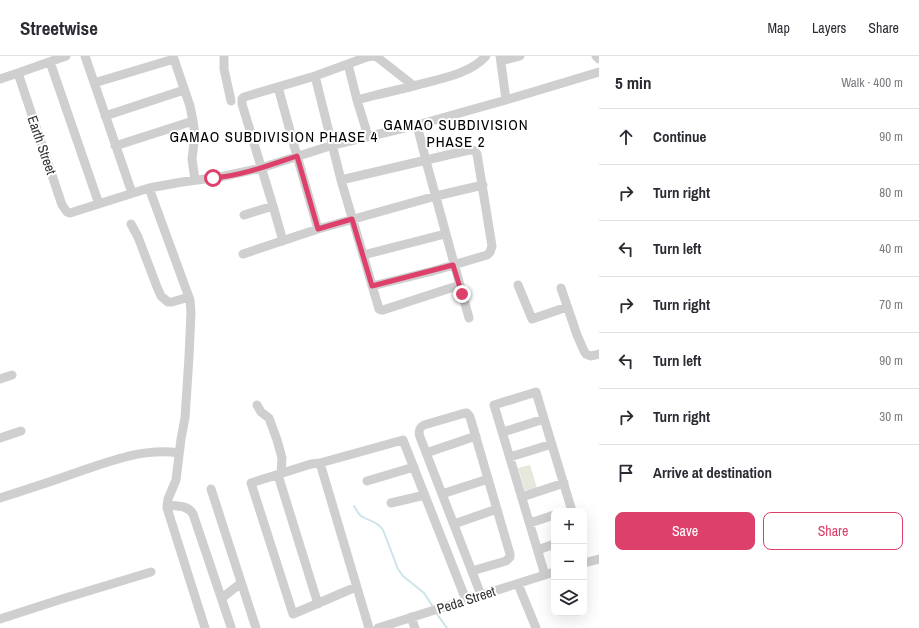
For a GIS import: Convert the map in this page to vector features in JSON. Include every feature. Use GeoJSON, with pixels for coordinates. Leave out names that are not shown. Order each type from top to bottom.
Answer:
{"type":"FeatureCollection","features":[{"type":"Feature","properties":{"kind":"street"},"geometry":{"type":"LineString","coordinates":[[0,79],[66,56]]}},
{"type":"Feature","properties":{"kind":"street"},"geometry":{"type":"LineString","coordinates":[[85,56],[132,194]]}},
{"type":"Feature","properties":{"kind":"street"},"geometry":{"type":"LineString","coordinates":[[224,56],[224,68],[231,101]]}},
{"type":"Feature","properties":{"kind":"street"},"geometry":{"type":"LineString","coordinates":[[283,241],[241,101],[244,97],[373,56],[377,57],[414,86]]}},
{"type":"Feature","properties":{"kind":"street"},"geometry":{"type":"LineString","coordinates":[[357,100],[414,86],[469,70],[486,56]]}},
{"type":"Feature","properties":{"kind":"street"},"geometry":{"type":"LineString","coordinates":[[506,100],[500,59],[520,56]]}},
{"type":"Feature","properties":{"kind":"street"},"geometry":{"type":"LineString","coordinates":[[596,56],[599,59]]}},
{"type":"Feature","properties":{"kind":"street"},"geometry":{"type":"LineString","coordinates":[[94,83],[173,57],[193,121],[195,134],[192,159],[195,180]]}},
{"type":"Feature","properties":{"kind":"street"},"geometry":{"type":"LineString","coordinates":[[50,62],[99,204],[149,188],[220,177],[261,168],[333,145],[417,125],[599,72]]}},
{"type":"Feature","properties":{"kind":"street"},"geometry":{"type":"LineString","coordinates":[[348,64],[368,136]]}},
{"type":"Feature","properties":{"kind":"street","name":"Earth Street"},"geometry":{"type":"LineString","coordinates":[[18,73],[62,205],[66,212],[70,213],[99,204]]}},
{"type":"Feature","properties":{"kind":"street"},"geometry":{"type":"LineString","coordinates":[[314,76],[341,180],[378,307],[383,310],[460,286]]}},
{"type":"Feature","properties":{"kind":"street"},"geometry":{"type":"LineString","coordinates":[[278,87],[318,229]]}},
{"type":"Feature","properties":{"kind":"street"},"geometry":{"type":"LineString","coordinates":[[105,116],[184,90]]}},
{"type":"Feature","properties":{"kind":"street"},"geometry":{"type":"LineString","coordinates":[[115,146],[193,121]]}},
{"type":"Feature","properties":{"kind":"street"},"geometry":{"type":"LineString","coordinates":[[417,125],[468,318]]}},
{"type":"Feature","properties":{"kind":"street"},"geometry":{"type":"LineString","coordinates":[[341,180],[472,150],[477,154],[492,250],[487,255],[372,286]]}},
{"type":"Feature","properties":{"kind":"street"},"geometry":{"type":"LineString","coordinates":[[243,254],[352,219],[483,185]]}},
{"type":"Feature","properties":{"kind":"street"},"geometry":{"type":"LineString","coordinates":[[149,188],[190,297],[191,312],[186,405],[176,480],[167,505],[205,628]]}},
{"type":"Feature","properties":{"kind":"street"},"geometry":{"type":"LineString","coordinates":[[244,215],[273,206]]}},
{"type":"Feature","properties":{"kind":"street"},"geometry":{"type":"LineString","coordinates":[[131,224],[138,237],[161,296],[168,302],[190,297]]}},
{"type":"Feature","properties":{"kind":"street"},"geometry":{"type":"LineString","coordinates":[[363,255],[445,234]]}},
{"type":"Feature","properties":{"kind":"street"},"geometry":{"type":"LineString","coordinates":[[518,285],[532,319],[567,307]]}},
{"type":"Feature","properties":{"kind":"street"},"geometry":{"type":"LineString","coordinates":[[561,288],[586,354],[590,356],[599,354]]}},
{"type":"Feature","properties":{"kind":"street"},"geometry":{"type":"LineString","coordinates":[[0,379],[12,375]]}},
{"type":"Feature","properties":{"kind":"street"},"geometry":{"type":"LineString","coordinates":[[550,574],[538,550],[494,405],[536,392],[564,483],[570,508]]}},
{"type":"Feature","properties":{"kind":"street"},"geometry":{"type":"LineString","coordinates":[[257,405],[261,412],[269,418],[277,440],[282,458],[279,474],[318,604]]}},
{"type":"Feature","properties":{"kind":"street"},"geometry":{"type":"LineString","coordinates":[[472,571],[506,561],[510,557],[510,551],[476,436],[470,418],[465,413],[424,425],[419,430],[419,433],[426,453],[472,571],[482,595]]}},
{"type":"Feature","properties":{"kind":"street"},"geometry":{"type":"LineString","coordinates":[[502,432],[544,419]]}},
{"type":"Feature","properties":{"kind":"street"},"geometry":{"type":"LineString","coordinates":[[0,438],[21,431]]}},
{"type":"Feature","properties":{"kind":"street"},"geometry":{"type":"LineString","coordinates":[[426,453],[476,436]]}},
{"type":"Feature","properties":{"kind":"street"},"geometry":{"type":"LineString","coordinates":[[356,587],[293,614],[251,483],[311,464],[320,463],[403,440],[466,600]]}},
{"type":"Feature","properties":{"kind":"street"},"geometry":{"type":"LineString","coordinates":[[510,457],[552,444]]}},
{"type":"Feature","properties":{"kind":"street"},"geometry":{"type":"LineString","coordinates":[[0,498],[123,458],[151,452],[179,452]]}},
{"type":"Feature","properties":{"kind":"street"},"geometry":{"type":"LineString","coordinates":[[320,463],[369,628]]}},
{"type":"Feature","properties":{"kind":"street"},"geometry":{"type":"LineString","coordinates":[[367,481],[414,467]]}},
{"type":"Feature","properties":{"kind":"street"},"geometry":{"type":"LineString","coordinates":[[442,494],[488,479]]}},
{"type":"Feature","properties":{"kind":"street"},"geometry":{"type":"LineString","coordinates":[[522,497],[564,483]]}},
{"type":"Feature","properties":{"kind":"street"},"geometry":{"type":"LineString","coordinates":[[211,489],[256,628]]}},
{"type":"Feature","properties":{"kind":"street"},"geometry":{"type":"LineString","coordinates":[[391,504],[425,495]]}},
{"type":"Feature","properties":{"kind":"street"},"geometry":{"type":"LineString","coordinates":[[167,505],[182,506],[190,509],[192,512],[231,627]]}},
{"type":"Feature","properties":{"kind":"street"},"geometry":{"type":"LineString","coordinates":[[454,524],[497,509]]}},
{"type":"Feature","properties":{"kind":"street"},"geometry":{"type":"LineString","coordinates":[[530,523],[551,516]]}},
{"type":"Feature","properties":{"kind":"street"},"geometry":{"type":"LineString","coordinates":[[538,550],[551,545]]}},
{"type":"Feature","properties":{"kind":"street"},"geometry":{"type":"LineString","coordinates":[[587,562],[599,559]]}},
{"type":"Feature","properties":{"kind":"street"},"geometry":{"type":"LineString","coordinates":[[0,619],[151,572]]}},
{"type":"Feature","properties":{"kind":"street","name":"Peda Street"},"geometry":{"type":"LineString","coordinates":[[378,628],[550,574]]}},
{"type":"Feature","properties":{"kind":"street"},"geometry":{"type":"LineString","coordinates":[[222,598],[241,583]]}},
{"type":"Feature","properties":{"kind":"street"},"geometry":{"type":"LineString","coordinates":[[518,584],[536,628]]}},
{"type":"Feature","properties":{"kind":"street"},"geometry":{"type":"LineString","coordinates":[[411,618],[414,628]]}},
{"type":"Feature","properties":{"kind":"shaded area"},"geometry":{"type":"Polygon","coordinates":[[[530,465],[537,488],[525,491],[518,468],[530,465]]]}},
{"type":"Feature","properties":{"kind":"waterway"},"geometry":{"type":"LineString","coordinates":[[354,506],[361,516],[381,527],[398,569],[403,576],[424,593],[433,607]]}},
{"type":"Feature","properties":{"kind":"waterway"},"geometry":{"type":"LineString","coordinates":[[437,614],[447,628]]}},
{"type":"Feature","properties":{"kind":"district","name":"GAMAO SUBDIVISION PHASE 2"},"geometry":{"type":"Point","coordinates":[456,132]}},
{"type":"Feature","properties":{"kind":"district","name":"GAMAO SUBDIVISION PHASE 4"},"geometry":{"type":"Point","coordinates":[274,136]}},
{"type":"Feature","properties":{"kind":"route"},"geometry":{"type":"LineString","coordinates":[[213,178],[261,168],[297,156],[318,229],[352,219],[372,286],[453,265],[462,294]]}}]}
